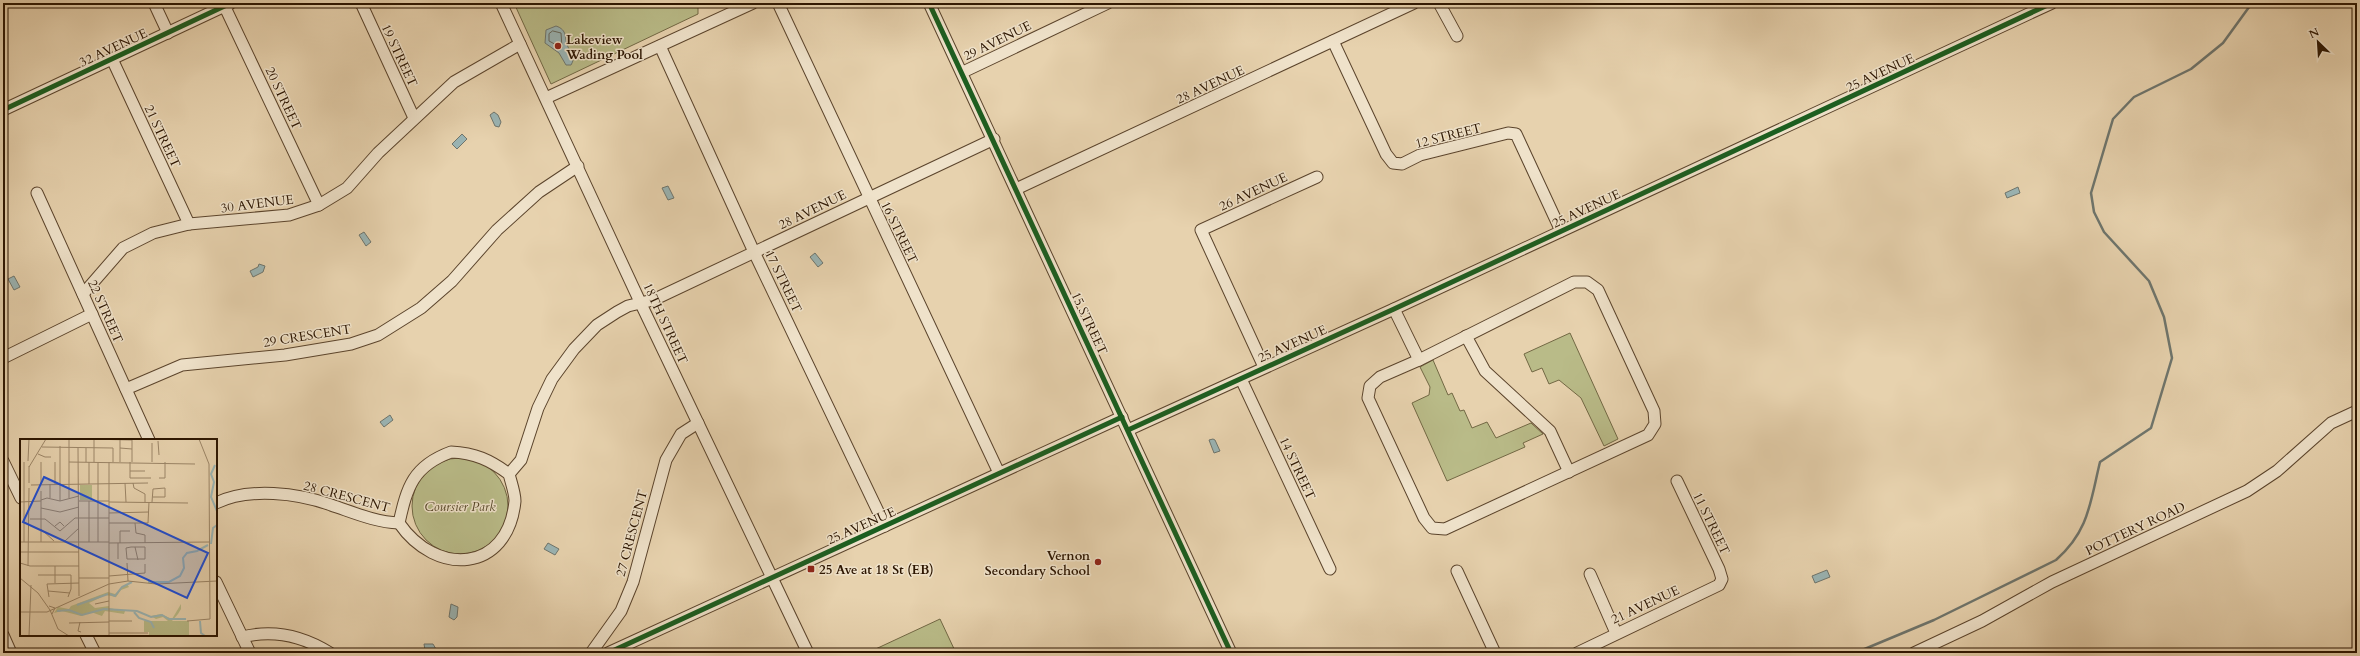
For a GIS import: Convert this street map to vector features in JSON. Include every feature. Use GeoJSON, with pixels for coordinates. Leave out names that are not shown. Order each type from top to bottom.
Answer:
{"type":"FeatureCollection","features":[{"type":"Feature","properties":{"kind":"street"},"geometry":{"type":"LineString","coordinates":[[154,3],[168,33]]}},
{"type":"Feature","properties":{"kind":"street","name":"19 STREET"},"geometry":{"type":"LineString","coordinates":[[361,3],[414,118]]}},
{"type":"Feature","properties":{"kind":"street","name":"18TH STREET"},"geometry":{"type":"LineString","coordinates":[[501,3],[641,304],[808,653]]}},
{"type":"Feature","properties":{"kind":"street"},"geometry":{"type":"LineString","coordinates":[[546,98],[753,3]]}},
{"type":"Feature","properties":{"kind":"street","name":"16 STREET"},"geometry":{"type":"LineString","coordinates":[[778,3],[999,473]]}},
{"type":"Feature","properties":{"kind":"street","name":"15 STREET"},"geometry":{"type":"LineString","coordinates":[[929,3],[994,139],[1231,653]]}},
{"type":"Feature","properties":{"kind":"street","name":"29 AVENUE"},"geometry":{"type":"LineString","coordinates":[[962,72],[1108,3]]}},
{"type":"Feature","properties":{"kind":"street","name":"28 AVENUE"},"geometry":{"type":"LineString","coordinates":[[1016,189],[1414,3]]}},
{"type":"Feature","properties":{"kind":"street"},"geometry":{"type":"LineString","coordinates":[[1439,3],[1457,36]]}},
{"type":"Feature","properties":{"kind":"street","name":"25 AVENUE"},"geometry":{"type":"LineString","coordinates":[[1128,430],[1394,309],[2052,3]]}},
{"type":"Feature","properties":{"kind":"street","name":"32 AVENUE"},"geometry":{"type":"LineString","coordinates":[[3,110],[168,33],[226,4]]}},
{"type":"Feature","properties":{"kind":"street","name":"20 STREET"},"geometry":{"type":"LineString","coordinates":[[226,4],[319,205]]}},
{"type":"Feature","properties":{"kind":"street","name":"12 STREET"},"geometry":{"type":"LineString","coordinates":[[1333,41],[1386,154],[1393,163],[1402,164],[1420,155],[1508,133],[1516,134],[1561,231]]}},
{"type":"Feature","properties":{"kind":"street","name":"30 AVENUE"},"geometry":{"type":"LineString","coordinates":[[83,294],[123,248],[152,233],[189,224],[289,215],[319,205],[347,188],[378,153],[454,82],[520,44]]}},
{"type":"Feature","properties":{"kind":"street","name":"17 STREET"},"geometry":{"type":"LineString","coordinates":[[660,46],[754,252],[885,526]]}},
{"type":"Feature","properties":{"kind":"street","name":"21 STREET"},"geometry":{"type":"LineString","coordinates":[[112,59],[189,224]]}},
{"type":"Feature","properties":{"kind":"street","name":"28 AVENUE"},"geometry":{"type":"LineString","coordinates":[[641,304],[994,139]]}},
{"type":"Feature","properties":{"kind":"street","name":"29 CRESCENT"},"geometry":{"type":"LineString","coordinates":[[126,389],[182,364],[286,355],[350,344],[378,335],[421,308],[452,281],[498,230],[529,201],[558,178],[578,166]]}},
{"type":"Feature","properties":{"kind":"street","name":"26 AVENUE"},"geometry":{"type":"LineString","coordinates":[[1264,368],[1201,230],[1317,177]]}},
{"type":"Feature","properties":{"kind":"street","name":"22 STREET"},"geometry":{"type":"LineString","coordinates":[[36,193],[149,439]]}},
{"type":"Feature","properties":{"kind":"street"},"geometry":{"type":"LineString","coordinates":[[1574,282],[1587,282],[1598,290],[1654,411],[1655,424],[1648,435],[1569,472],[1445,529],[1432,528],[1424,518],[1368,398],[1370,386],[1380,377],[1419,360],[1574,282]]}},
{"type":"Feature","properties":{"kind":"street"},"geometry":{"type":"LineString","coordinates":[[509,474],[521,460],[538,408],[552,379],[574,349],[597,325],[628,306],[641,304]]}},
{"type":"Feature","properties":{"kind":"street"},"geometry":{"type":"LineString","coordinates":[[1394,309],[1419,360]]}},
{"type":"Feature","properties":{"kind":"street"},"geometry":{"type":"LineString","coordinates":[[3,358],[92,314]]}},
{"type":"Feature","properties":{"kind":"street"},"geometry":{"type":"LineString","coordinates":[[1466,336],[1485,371],[1550,431],[1569,472]]}},
{"type":"Feature","properties":{"kind":"street","name":"14 STREET"},"geometry":{"type":"LineString","coordinates":[[1241,379],[1330,569]]}},
{"type":"Feature","properties":{"kind":"street","name":"POTTERY ROAD"},"geometry":{"type":"LineString","coordinates":[[1914,653],[1982,621],[2052,582],[2247,491],[2277,471],[2331,423],[2357,411]]}},
{"type":"Feature","properties":{"kind":"street","name":"25 AVENUE"},"geometry":{"type":"LineString","coordinates":[[608,653],[1122,417]]}},
{"type":"Feature","properties":{"kind":"street","name":"27 CRESCENT"},"geometry":{"type":"LineString","coordinates":[[591,653],[621,611],[633,582],[666,460],[681,434],[698,423]]}},
{"type":"Feature","properties":{"kind":"street","name":"28 CRESCENT"},"geometry":{"type":"LineString","coordinates":[[451,452],[470,453],[490,460],[509,474],[515,499],[510,526],[498,545],[482,557],[465,561],[445,558],[409,538],[400,524],[405,496],[418,471],[434,458],[451,452]]}},
{"type":"Feature","properties":{"kind":"street"},"geometry":{"type":"LineString","coordinates":[[3,460],[20,496]]}},
{"type":"Feature","properties":{"kind":"street","name":"11 STREET"},"geometry":{"type":"LineString","coordinates":[[1676,481],[1722,579]]}},
{"type":"Feature","properties":{"kind":"street","name":"28 CRESCENT"},"geometry":{"type":"LineString","coordinates":[[217,503],[243,495],[300,497],[330,504],[381,522],[400,524]]}},
{"type":"Feature","properties":{"kind":"street"},"geometry":{"type":"LineString","coordinates":[[1457,571],[1495,653]]}},
{"type":"Feature","properties":{"kind":"street"},"geometry":{"type":"LineString","coordinates":[[1590,574],[1616,632]]}},
{"type":"Feature","properties":{"kind":"street","name":"21 AVENUE"},"geometry":{"type":"LineString","coordinates":[[1577,653],[1616,632],[1719,585],[1722,579]]}},
{"type":"Feature","properties":{"kind":"street"},"geometry":{"type":"LineString","coordinates":[[217,584],[250,653]]}},
{"type":"Feature","properties":{"kind":"street"},"geometry":{"type":"LineString","coordinates":[[242,637],[256,634],[285,634],[316,644],[330,653]]}},
{"type":"Feature","properties":{"kind":"street"},"geometry":{"type":"LineString","coordinates":[[3,635],[11,653]]}},
{"type":"Feature","properties":{"kind":"street"},"geometry":{"type":"LineString","coordinates":[[86,636],[95,653]]}},
{"type":"Feature","properties":{"kind":"green space"},"geometry":{"type":"Polygon","coordinates":[[[514,3],[698,3],[698,14],[551,84],[514,3]]]}},
{"type":"Feature","properties":{"kind":"green space"},"geometry":{"type":"Polygon","coordinates":[[[1570,333],[1618,439],[1604,446],[1581,398],[1559,380],[1549,384],[1542,368],[1532,372],[1524,354],[1570,333]]]}},
{"type":"Feature","properties":{"kind":"green space"},"geometry":{"type":"Polygon","coordinates":[[[1433,360],[1448,395],[1452,393],[1460,411],[1464,410],[1472,428],[1487,422],[1496,438],[1531,423],[1543,434],[1523,443],[1525,447],[1447,481],[1412,403],[1429,395],[1430,387],[1420,367],[1433,360]]]}},
{"type":"Feature","properties":{"kind":"green space","name":"Coursier Park"},"geometry":{"type":"Polygon","coordinates":[[[460,458],[478,461],[494,472],[505,488],[508,506],[505,524],[494,540],[478,551],[460,554],[442,551],[426,540],[415,524],[412,506],[415,488],[426,472],[442,461],[460,458]]]}},
{"type":"Feature","properties":{"kind":"green space"},"geometry":{"type":"Polygon","coordinates":[[[940,619],[956,653],[867,653],[940,619]]]}},
{"type":"Feature","properties":{"kind":"water"},"geometry":{"type":"Polygon","coordinates":[[[556,26],[564,32],[568,47],[573,57],[571,65],[566,65],[559,53],[545,43],[546,30],[556,26]]]}},
{"type":"Feature","properties":{"kind":"water"},"geometry":{"type":"Polygon","coordinates":[[[494,112],[498,115],[501,122],[499,127],[495,126],[490,115],[494,112]]]}},
{"type":"Feature","properties":{"kind":"water"},"geometry":{"type":"Polygon","coordinates":[[[462,134],[467,139],[457,149],[452,144],[462,134]]]}},
{"type":"Feature","properties":{"kind":"water"},"geometry":{"type":"Polygon","coordinates":[[[668,186],[674,198],[668,200],[662,188],[668,186]]]}},
{"type":"Feature","properties":{"kind":"water"},"geometry":{"type":"Polygon","coordinates":[[[2018,187],[2020,193],[2007,198],[2005,193],[2018,187]]]}},
{"type":"Feature","properties":{"kind":"water"},"geometry":{"type":"Polygon","coordinates":[[[364,232],[371,242],[366,246],[359,235],[364,232]]]}},
{"type":"Feature","properties":{"kind":"water"},"geometry":{"type":"Polygon","coordinates":[[[815,253],[823,263],[818,267],[810,257],[815,253]]]}},
{"type":"Feature","properties":{"kind":"water"},"geometry":{"type":"Polygon","coordinates":[[[259,264],[265,266],[263,272],[253,277],[250,271],[258,267],[259,264]]]}},
{"type":"Feature","properties":{"kind":"water"},"geometry":{"type":"Polygon","coordinates":[[[14,276],[20,287],[14,290],[8,279],[14,276]]]}},
{"type":"Feature","properties":{"kind":"water"},"geometry":{"type":"Polygon","coordinates":[[[390,415],[393,420],[384,427],[380,422],[390,415]]]}},
{"type":"Feature","properties":{"kind":"water"},"geometry":{"type":"Polygon","coordinates":[[[1209,440],[1215,440],[1220,451],[1214,453],[1209,440]]]}},
{"type":"Feature","properties":{"kind":"water"},"geometry":{"type":"Polygon","coordinates":[[[548,543],[559,549],[555,555],[544,549],[548,543]]]}},
{"type":"Feature","properties":{"kind":"water"},"geometry":{"type":"Polygon","coordinates":[[[1827,570],[1830,577],[1815,583],[1812,576],[1827,570]]]}},
{"type":"Feature","properties":{"kind":"water"},"geometry":{"type":"Polygon","coordinates":[[[451,604],[458,607],[457,617],[454,620],[449,617],[451,604]]]}},
{"type":"Feature","properties":{"kind":"water"},"geometry":{"type":"Polygon","coordinates":[[[424,644],[433,644],[436,649],[433,652],[425,650],[424,644]]]}},
{"type":"Feature","properties":{"kind":"waterway"},"geometry":{"type":"LineString","coordinates":[[1855,653],[1934,620],[2056,560],[2075,538],[2087,516],[2100,462],[2151,428],[2172,358],[2164,317],[2149,281],[2104,232],[2094,212],[2091,193],[2113,119],[2134,97],[2191,69],[2223,43],[2252,3]]}},
{"type":"Feature","properties":{"kind":"cycle path"},"geometry":{"type":"LineString","coordinates":[[3,110],[231,3]]}},
{"type":"Feature","properties":{"kind":"cycle path"},"geometry":{"type":"LineString","coordinates":[[929,3],[1231,653]]}},
{"type":"Feature","properties":{"kind":"cycle path"},"geometry":{"type":"LineString","coordinates":[[1128,430],[1394,309],[2052,3]]}},
{"type":"Feature","properties":{"kind":"cycle path"},"geometry":{"type":"LineString","coordinates":[[608,653],[1122,417]]}},
{"type":"Feature","properties":{"kind":"place","name":"Lakeview Wading Pool"},"geometry":{"type":"Point","coordinates":[558,46]}},
{"type":"Feature","properties":{"kind":"place","name":"Vernon Secondary School"},"geometry":{"type":"Point","coordinates":[1098,562]}},
{"type":"Feature","properties":{"kind":"place","name":"25 Ave at 18 St (EB)"},"geometry":{"type":"Point","coordinates":[811,569]}}]}
